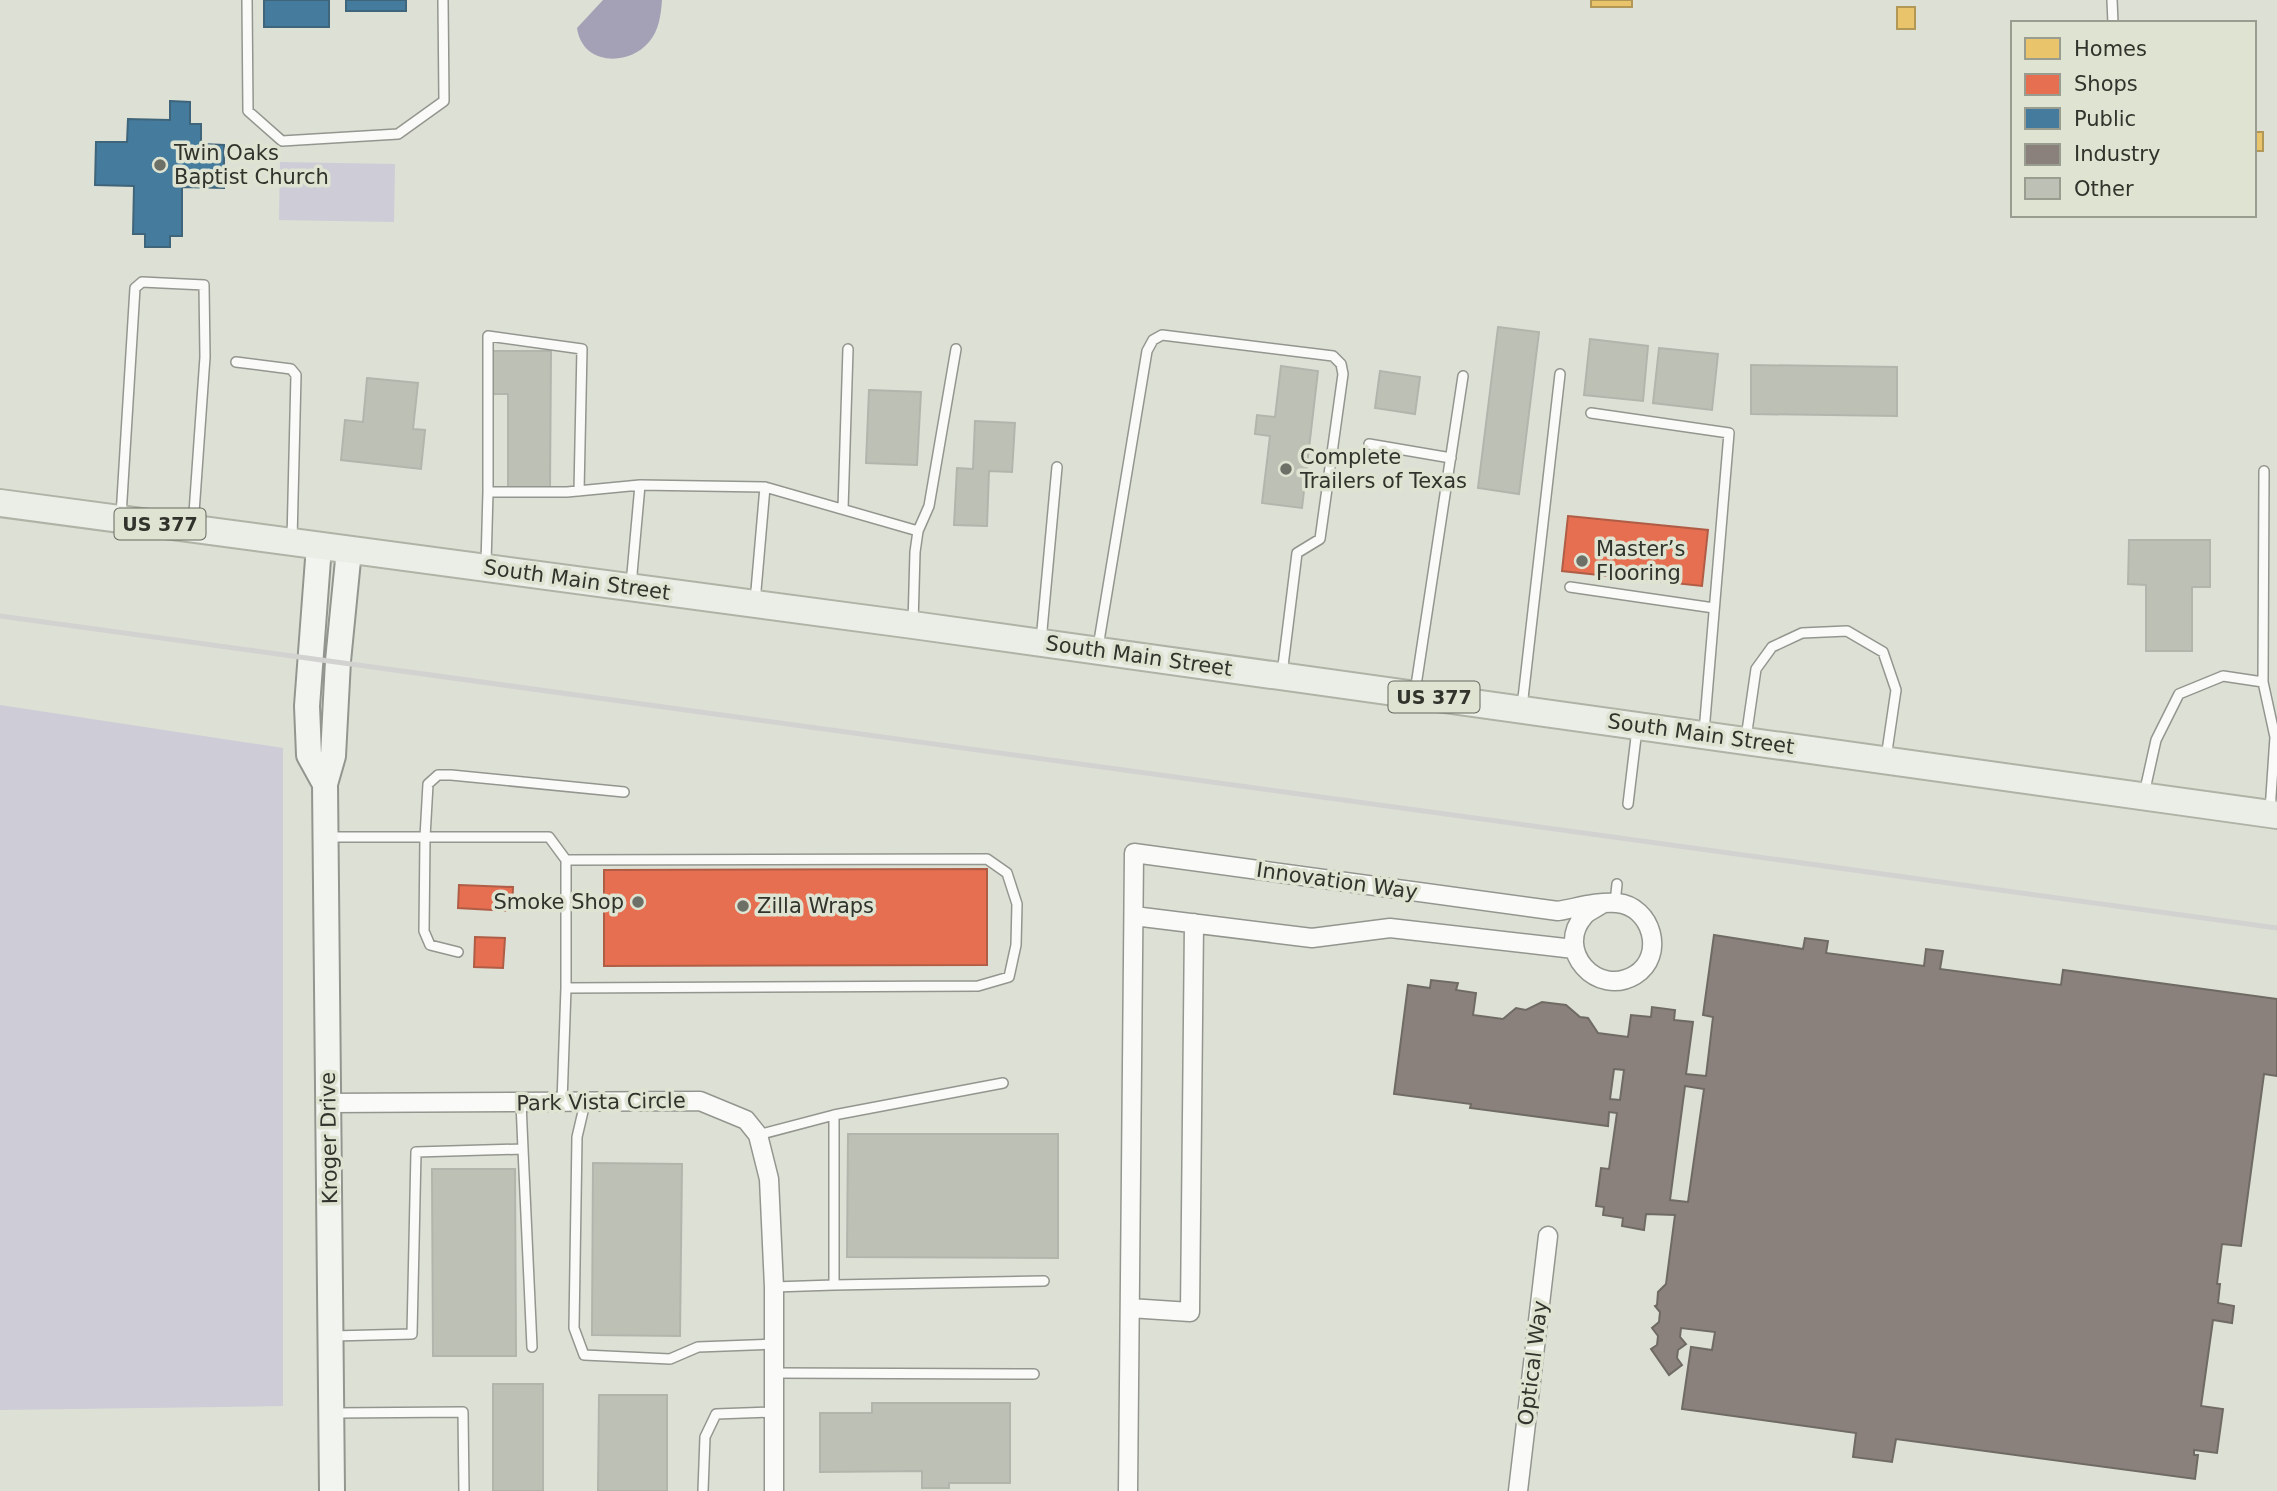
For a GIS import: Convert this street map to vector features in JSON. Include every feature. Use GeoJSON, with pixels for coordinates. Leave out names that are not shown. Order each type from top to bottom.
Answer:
{"type":"FeatureCollection","features":[{"type":"Feature","properties":{"kind":"main road","name":"South Main Street"},"geometry":{"type":"LineString","coordinates":[[0,503],[1041,642],[2273,814]]}},
{"type":"Feature","properties":{"kind":"main road","name":"Kroger Drive"},"geometry":{"type":"LineString","coordinates":[[319,546],[307,706],[309,755],[325,784]]}},
{"type":"Feature","properties":{"kind":"main road","name":"Kroger Drive"},"geometry":{"type":"LineString","coordinates":[[332,1491],[325,784],[333,756],[338,661],[349,550]]}},
{"type":"Feature","properties":{"kind":"street","name":"Innovation Way"},"geometry":{"type":"LineString","coordinates":[[1128,1491],[1135,853],[1558,911],[1608,903]]}},
{"type":"Feature","properties":{"kind":"street"},"geometry":{"type":"LineString","coordinates":[[1608,903],[1629,906],[1639,912],[1648,923],[1653,940],[1651,954],[1645,966],[1627,980],[1605,981],[1588,973],[1579,962],[1574,949],[1577,925],[1585,914],[1608,903]]}},
{"type":"Feature","properties":{"kind":"street","name":"Innovation Way"},"geometry":{"type":"LineString","coordinates":[[1134,916],[1312,938],[1390,928],[1574,949]]}},
{"type":"Feature","properties":{"kind":"street"},"geometry":{"type":"LineString","coordinates":[[1130,1308],[1190,1312],[1194,923]]}},
{"type":"Feature","properties":{"kind":"street","name":"Park Vista Circle"},"geometry":{"type":"LineString","coordinates":[[328,1103],[700,1101],[746,1120],[758,1135]]}},
{"type":"Feature","properties":{"kind":"street"},"geometry":{"type":"LineString","coordinates":[[758,1135],[769,1179],[774,1287],[774,1491]]}},
{"type":"Feature","properties":{"kind":"street","name":"Optical Way"},"geometry":{"type":"LineString","coordinates":[[1518,1491],[1548,1236]]}},
{"type":"Feature","properties":{"kind":"lane"},"geometry":{"type":"LineString","coordinates":[[247,0],[248,111],[282,141],[398,134],[444,101],[443,0]]}},
{"type":"Feature","properties":{"kind":"lane"},"geometry":{"type":"LineString","coordinates":[[2112,0],[2113,21]]}},
{"type":"Feature","properties":{"kind":"lane"},"geometry":{"type":"LineString","coordinates":[[121,519],[135,288],[142,282],[204,285],[205,357],[193,529]]}},
{"type":"Feature","properties":{"kind":"lane"},"geometry":{"type":"LineString","coordinates":[[1097,650],[1147,351],[1153,340],[1162,335],[1333,356],[1341,364],[1343,374],[1320,539],[1297,553],[1282,676]]}},
{"type":"Feature","properties":{"kind":"lane"},"geometry":{"type":"LineString","coordinates":[[486,568],[488,336],[582,349],[579,491]]}},
{"type":"Feature","properties":{"kind":"lane"},"geometry":{"type":"LineString","coordinates":[[843,509],[848,349]]}},
{"type":"Feature","properties":{"kind":"lane"},"geometry":{"type":"LineString","coordinates":[[913,625],[918,531],[929,506],[956,349]]}},
{"type":"Feature","properties":{"kind":"lane"},"geometry":{"type":"LineString","coordinates":[[236,362],[280,366],[292,369],[296,375],[292,542]]}},
{"type":"Feature","properties":{"kind":"lane"},"geometry":{"type":"LineString","coordinates":[[1522,709],[1560,374]]}},
{"type":"Feature","properties":{"kind":"lane"},"geometry":{"type":"LineString","coordinates":[[1414,694],[1463,376]]}},
{"type":"Feature","properties":{"kind":"lane"},"geometry":{"type":"LineString","coordinates":[[1591,413],[1729,433],[1704,734]]}},
{"type":"Feature","properties":{"kind":"lane"},"geometry":{"type":"LineString","coordinates":[[1369,444],[1451,457]]}},
{"type":"Feature","properties":{"kind":"lane"},"geometry":{"type":"LineString","coordinates":[[1041,642],[1057,467]]}},
{"type":"Feature","properties":{"kind":"lane"},"geometry":{"type":"LineString","coordinates":[[2264,471],[2263,682],[2275,737],[2273,814]]}},
{"type":"Feature","properties":{"kind":"lane"},"geometry":{"type":"LineString","coordinates":[[488,492],[579,491],[640,485],[765,487],[918,531]]}},
{"type":"Feature","properties":{"kind":"lane"},"geometry":{"type":"LineString","coordinates":[[631,587],[640,485]]}},
{"type":"Feature","properties":{"kind":"lane"},"geometry":{"type":"LineString","coordinates":[[755,604],[765,487]]}},
{"type":"Feature","properties":{"kind":"lane"},"geometry":{"type":"LineString","coordinates":[[1570,587],[1714,608]]}},
{"type":"Feature","properties":{"kind":"lane"},"geometry":{"type":"LineString","coordinates":[[1746,740],[1756,669],[1772,647],[1802,634],[1847,631],[1883,652],[1896,690],[1886,760]]}},
{"type":"Feature","properties":{"kind":"lane"},"geometry":{"type":"LineString","coordinates":[[2144,796],[2156,740],[2179,694],[2223,676],[2263,682]]}},
{"type":"Feature","properties":{"kind":"lane"},"geometry":{"type":"LineString","coordinates":[[1628,804],[1637,725]]}},
{"type":"Feature","properties":{"kind":"lane"},"geometry":{"type":"LineString","coordinates":[[458,951],[429,945],[424,931],[428,784],[438,775],[451,775],[624,792]]}},
{"type":"Feature","properties":{"kind":"lane"},"geometry":{"type":"LineString","coordinates":[[326,837],[549,836],[566,860],[566,988],[562,1102]]}},
{"type":"Feature","properties":{"kind":"lane"},"geometry":{"type":"LineString","coordinates":[[566,860],[987,859],[1007,873],[1017,904],[1016,945],[1009,977],[978,986],[566,988]]}},
{"type":"Feature","properties":{"kind":"lane"},"geometry":{"type":"LineString","coordinates":[[1608,903],[1617,884]]}},
{"type":"Feature","properties":{"kind":"lane"},"geometry":{"type":"LineString","coordinates":[[758,1135],[834,1115],[1003,1083]]}},
{"type":"Feature","properties":{"kind":"lane"},"geometry":{"type":"LineString","coordinates":[[521,1103],[532,1347]]}},
{"type":"Feature","properties":{"kind":"lane"},"geometry":{"type":"LineString","coordinates":[[585,1103],[578,1137],[574,1328],[584,1355],[670,1359],[698,1347],[774,1344]]}},
{"type":"Feature","properties":{"kind":"lane"},"geometry":{"type":"LineString","coordinates":[[834,1115],[834,1285]]}},
{"type":"Feature","properties":{"kind":"lane"},"geometry":{"type":"LineString","coordinates":[[331,1336],[412,1334],[416,1152],[523,1149]]}},
{"type":"Feature","properties":{"kind":"lane"},"geometry":{"type":"LineString","coordinates":[[774,1287],[1044,1281]]}},
{"type":"Feature","properties":{"kind":"lane"},"geometry":{"type":"LineString","coordinates":[[774,1373],[1034,1374]]}},
{"type":"Feature","properties":{"kind":"lane"},"geometry":{"type":"LineString","coordinates":[[332,1413],[463,1412],[464,1491]]}},
{"type":"Feature","properties":{"kind":"lane"},"geometry":{"type":"LineString","coordinates":[[703,1491],[705,1437],[716,1414],[774,1412]]}},
{"type":"Feature","properties":{"kind":"shaded area"},"geometry":{"type":"Polygon","coordinates":[[[603,0],[662,0],[660,17],[649,42],[630,56],[618,58],[596,55],[587,49],[577,28],[603,0]]]}},
{"type":"Feature","properties":{"kind":"shaded area"},"geometry":{"type":"Polygon","coordinates":[[[280,162],[395,164],[394,222],[279,220],[280,162]]]}},
{"type":"Feature","properties":{"kind":"shaded area"},"geometry":{"type":"Polygon","coordinates":[[[0,705],[283,748],[283,1406],[0,1410],[0,705]]]}},
{"type":"Feature","properties":{"kind":"building: Homes"},"geometry":{"type":"Polygon","coordinates":[[[1591,0],[1632,0],[1632,7],[1591,7],[1591,0]]]}},
{"type":"Feature","properties":{"kind":"building: Homes"},"geometry":{"type":"Polygon","coordinates":[[[1897,7],[1915,7],[1915,29],[1897,29],[1897,7]]]}},
{"type":"Feature","properties":{"kind":"building: Homes"},"geometry":{"type":"Polygon","coordinates":[[[2256,132],[2263,132],[2263,151],[2256,151],[2256,132]]]}},
{"type":"Feature","properties":{"kind":"building: Shops"},"geometry":{"type":"Polygon","coordinates":[[[1568,516],[1708,530],[1702,586],[1562,571],[1568,516]]]}},
{"type":"Feature","properties":{"kind":"building: Shops"},"geometry":{"type":"Polygon","coordinates":[[[987,869],[987,965],[604,966],[604,870],[987,869]]]}},
{"type":"Feature","properties":{"kind":"building: Shops"},"geometry":{"type":"Polygon","coordinates":[[[459,885],[513,887],[512,911],[458,908],[459,885]]]}},
{"type":"Feature","properties":{"kind":"building: Shops"},"geometry":{"type":"Polygon","coordinates":[[[475,937],[505,938],[503,968],[474,967],[475,937]]]}},
{"type":"Feature","properties":{"kind":"building: Public"},"geometry":{"type":"Polygon","coordinates":[[[264,0],[329,0],[329,27],[264,27],[264,0]]]}},
{"type":"Feature","properties":{"kind":"building: Public"},"geometry":{"type":"Polygon","coordinates":[[[346,0],[406,0],[406,11],[346,11],[346,0]]]}},
{"type":"Feature","properties":{"kind":"building: Public","name":"Twin Oaks Baptist Church"},"geometry":{"type":"Polygon","coordinates":[[[170,101],[190,102],[190,124],[201,124],[201,144],[224,145],[224,188],[182,187],[182,236],[170,236],[170,247],[145,247],[145,234],[133,234],[134,186],[95,185],[96,142],[127,142],[128,119],[170,120],[170,101]]]}},
{"type":"Feature","properties":{"kind":"building: Industry"},"geometry":{"type":"Polygon","coordinates":[[[1714,935],[1803,949],[1805,938],[1828,941],[1826,953],[1924,966],[1926,949],[1943,951],[1940,969],[2061,985],[2063,970],[2277,999],[2277,1076],[2264,1074],[2241,1246],[2222,1244],[2217,1284],[2220,1284],[2218,1303],[2234,1306],[2232,1323],[2213,1320],[2201,1406],[2223,1409],[2217,1453],[2194,1450],[2194,1455],[2198,1455],[2195,1479],[1896,1439],[1892,1462],[1853,1457],[1856,1433],[1682,1409],[1691,1347],[1712,1350],[1715,1332],[1681,1328],[1680,1337],[1686,1344],[1678,1350],[1677,1358],[1682,1365],[1669,1375],[1651,1349],[1657,1345],[1658,1336],[1652,1328],[1659,1322],[1660,1312],[1655,1306],[1658,1292],[1666,1284],[1675,1215],[1646,1214],[1644,1230],[1622,1226],[1623,1218],[1603,1215],[1604,1207],[1596,1206],[1601,1168],[1609,1169],[1617,1113],[1609,1112],[1608,1126],[1470,1108],[1471,1104],[1394,1094],[1408,985],[1430,988],[1431,980],[1458,983],[1456,990],[1476,993],[1473,1015],[1503,1019],[1516,1008],[1526,1010],[1542,1002],[1566,1005],[1580,1017],[1588,1018],[1598,1033],[1628,1037],[1631,1015],[1651,1017],[1652,1007],[1675,1010],[1674,1020],[1693,1022],[1686,1074],[1706,1076],[1713,1017],[1703,1015],[1714,935]],[[1614,1069],[1610,1099],[1620,1100],[1624,1070],[1614,1069]],[[1685,1086],[1670,1200],[1688,1202],[1704,1089],[1685,1086]]]}},
{"type":"Feature","properties":{"kind":"building: Other"},"geometry":{"type":"Polygon","coordinates":[[[1498,327],[1539,332],[1519,494],[1478,488],[1498,327]]]}},
{"type":"Feature","properties":{"kind":"building: Other"},"geometry":{"type":"Polygon","coordinates":[[[1590,339],[1648,346],[1643,401],[1584,395],[1590,339]]]}},
{"type":"Feature","properties":{"kind":"building: Other"},"geometry":{"type":"Polygon","coordinates":[[[1659,348],[1718,354],[1712,410],[1653,403],[1659,348]]]}},
{"type":"Feature","properties":{"kind":"building: Other"},"geometry":{"type":"Polygon","coordinates":[[[492,351],[551,351],[550,487],[508,487],[508,394],[492,394],[492,351]]]}},
{"type":"Feature","properties":{"kind":"building: Other"},"geometry":{"type":"Polygon","coordinates":[[[1751,365],[1897,367],[1897,416],[1751,414],[1751,365]]]}},
{"type":"Feature","properties":{"kind":"building: Other","name":"Complete Trailers of Texas"},"geometry":{"type":"Polygon","coordinates":[[[1281,366],[1318,371],[1302,508],[1262,503],[1270,436],[1255,434],[1257,415],[1275,417],[1281,366]]]}},
{"type":"Feature","properties":{"kind":"building: Other"},"geometry":{"type":"Polygon","coordinates":[[[1380,371],[1420,377],[1415,414],[1375,408],[1380,371]]]}},
{"type":"Feature","properties":{"kind":"building: Other"},"geometry":{"type":"Polygon","coordinates":[[[367,378],[418,383],[413,429],[425,430],[421,469],[341,460],[345,420],[363,422],[367,378]]]}},
{"type":"Feature","properties":{"kind":"building: Other"},"geometry":{"type":"Polygon","coordinates":[[[869,390],[921,392],[917,465],[866,463],[869,390]]]}},
{"type":"Feature","properties":{"kind":"building: Other"},"geometry":{"type":"Polygon","coordinates":[[[975,421],[1015,423],[1012,472],[989,471],[987,526],[954,525],[957,468],[973,469],[975,421]]]}},
{"type":"Feature","properties":{"kind":"building: Other"},"geometry":{"type":"Polygon","coordinates":[[[2129,540],[2210,540],[2210,587],[2192,587],[2192,651],[2146,651],[2146,585],[2128,584],[2129,540]]]}},
{"type":"Feature","properties":{"kind":"building: Other"},"geometry":{"type":"Polygon","coordinates":[[[848,1134],[1058,1134],[1058,1258],[847,1257],[848,1134]]]}},
{"type":"Feature","properties":{"kind":"building: Other"},"geometry":{"type":"Polygon","coordinates":[[[593,1163],[682,1164],[680,1336],[592,1335],[593,1163]]]}},
{"type":"Feature","properties":{"kind":"building: Other"},"geometry":{"type":"Polygon","coordinates":[[[432,1169],[515,1169],[516,1356],[433,1356],[432,1169]]]}},
{"type":"Feature","properties":{"kind":"building: Other"},"geometry":{"type":"Polygon","coordinates":[[[493,1384],[543,1384],[543,1491],[493,1491],[493,1384]]]}},
{"type":"Feature","properties":{"kind":"building: Other"},"geometry":{"type":"Polygon","coordinates":[[[599,1395],[667,1395],[667,1491],[598,1491],[599,1395]]]}},
{"type":"Feature","properties":{"kind":"building: Other"},"geometry":{"type":"Polygon","coordinates":[[[872,1403],[1010,1403],[1010,1483],[949,1483],[949,1488],[922,1488],[922,1471],[820,1472],[820,1413],[872,1413],[872,1403]]]}},
{"type":"Feature","properties":{"kind":"railway"},"geometry":{"type":"LineString","coordinates":[[0,616],[2277,928]]}},
{"type":"Feature","properties":{"kind":"place","name":"Twin Oaks Baptist Church"},"geometry":{"type":"Point","coordinates":[160,165]}},
{"type":"Feature","properties":{"kind":"place","name":"Complete Trailers of Texas"},"geometry":{"type":"Point","coordinates":[1286,469]}},
{"type":"Feature","properties":{"kind":"place","name":"Master’s Flooring"},"geometry":{"type":"Point","coordinates":[1582,561]}},
{"type":"Feature","properties":{"kind":"place","name":"Smoke Shop"},"geometry":{"type":"Point","coordinates":[638,902]}},
{"type":"Feature","properties":{"kind":"place","name":"Zilla Wraps"},"geometry":{"type":"Point","coordinates":[743,906]}}]}
